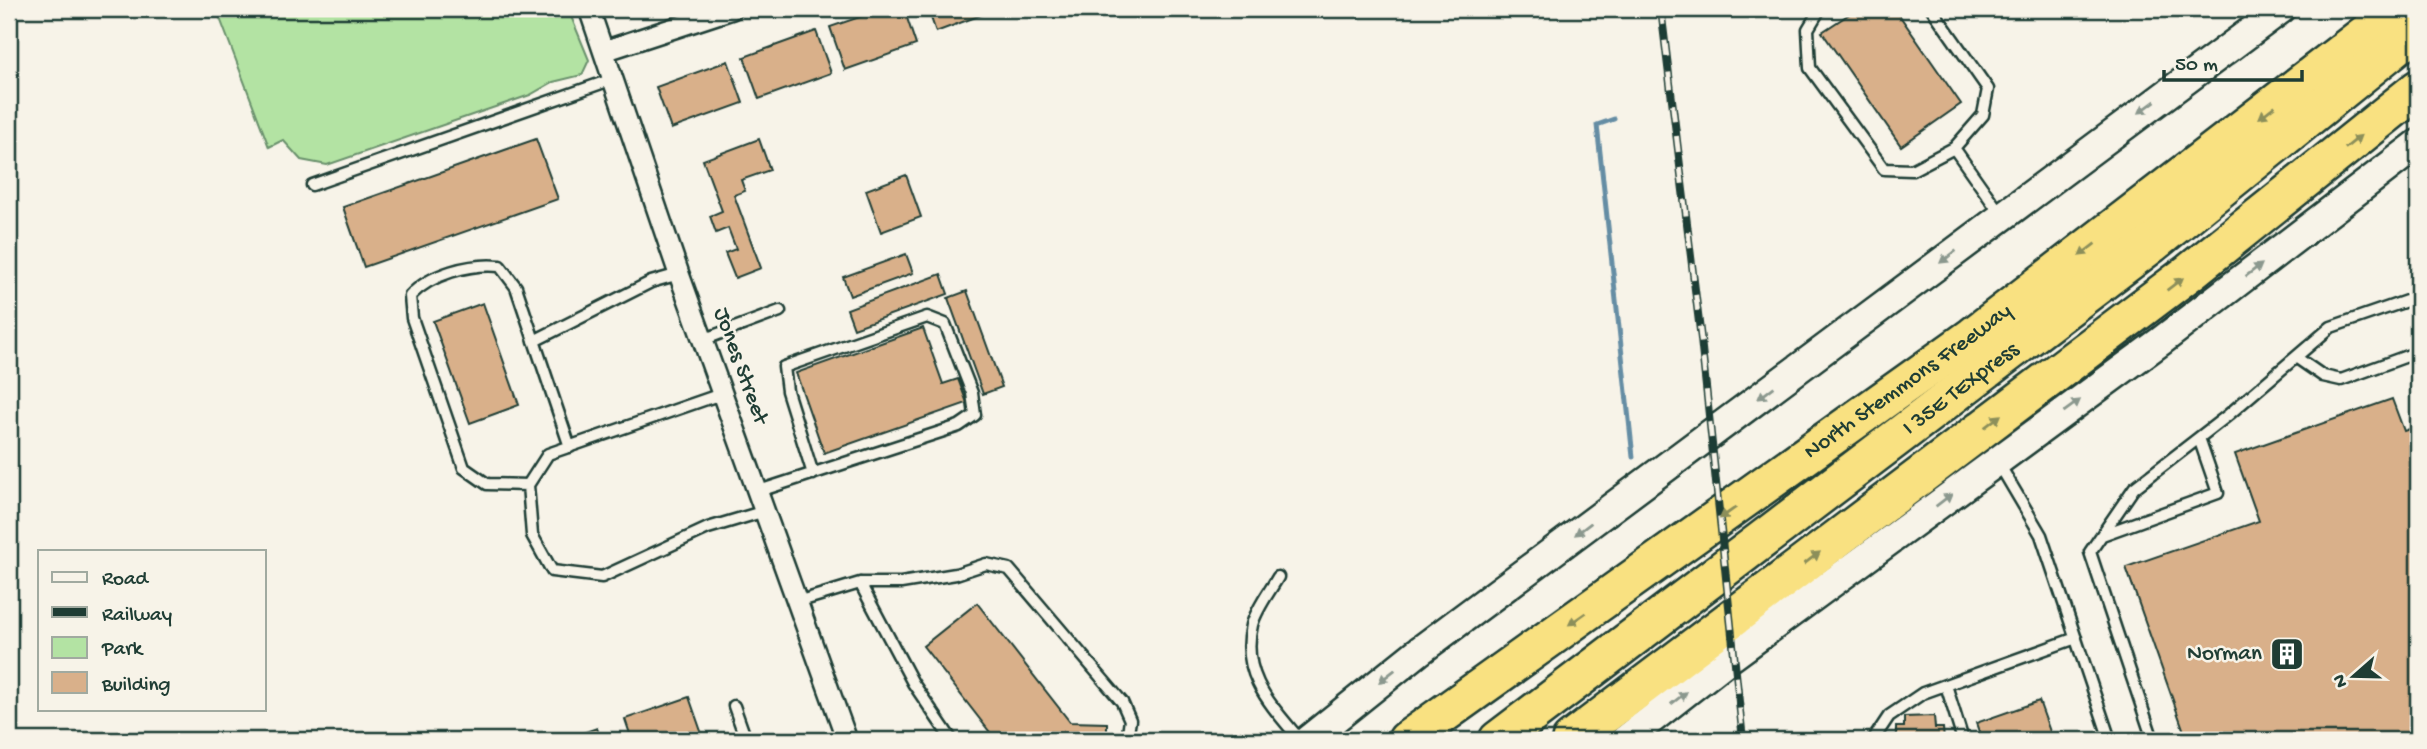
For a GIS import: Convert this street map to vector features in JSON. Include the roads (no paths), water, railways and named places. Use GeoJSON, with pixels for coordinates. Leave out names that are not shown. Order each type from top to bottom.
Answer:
{"type":"FeatureCollection","features":[{"type":"Feature","properties":{"kind":"highway","name":"North Stemmons Freeway"},"geometry":{"type":"LineString","coordinates":[[1407,740],[1973,336],[2398,9]]}},
{"type":"Feature","properties":{"kind":"highway","name":"I 35E TEXpress"},"geometry":{"type":"LineString","coordinates":[[1498,740],[2141,252],[2418,29]]}},
{"type":"Feature","properties":{"kind":"highway"},"geometry":{"type":"LineString","coordinates":[[1571,740],[2190,272],[2418,89]]}},
{"type":"Feature","properties":{"kind":"main road"},"geometry":{"type":"LineString","coordinates":[[1308,740],[1418,652],[2281,9]]}},
{"type":"Feature","properties":{"kind":"main road"},"geometry":{"type":"LineString","coordinates":[[1625,740],[1727,660],[2172,332],[2418,144]]}},
{"type":"Feature","properties":{"kind":"street","name":"Jones Street"},"geometry":{"type":"LineString","coordinates":[[589,9],[679,274],[705,339],[847,740]]}},
{"type":"Feature","properties":{"kind":"street"},"geometry":{"type":"LineString","coordinates":[[604,51],[732,9]]}},
{"type":"Feature","properties":{"kind":"lane"},"geometry":{"type":"LineString","coordinates":[[1821,9],[1808,29],[1810,68],[1884,169],[1912,170],[1954,148],[1983,116],[1988,89],[1932,9]]}},
{"type":"Feature","properties":{"kind":"lane"},"geometry":{"type":"LineString","coordinates":[[312,185],[613,79]]}},
{"type":"Feature","properties":{"kind":"lane"},"geometry":{"type":"LineString","coordinates":[[1954,148],[2003,216]]}},
{"type":"Feature","properties":{"kind":"lane"},"geometry":{"type":"LineString","coordinates":[[528,485],[486,484],[464,468],[412,317],[410,296],[422,283],[480,264],[500,266],[516,287],[570,447]]}},
{"type":"Feature","properties":{"kind":"lane"},"geometry":{"type":"LineString","coordinates":[[534,341],[651,282],[679,274]]}},
{"type":"Feature","properties":{"kind":"lane"},"geometry":{"type":"LineString","coordinates":[[2152,740],[2090,552],[2134,488],[2297,358],[2331,327],[2418,297]]}},
{"type":"Feature","properties":{"kind":"lane"},"geometry":{"type":"LineString","coordinates":[[705,339],[780,311]]}},
{"type":"Feature","properties":{"kind":"lane"},"geometry":{"type":"LineString","coordinates":[[759,491],[813,474],[959,426],[975,415],[972,393],[945,324],[927,317],[783,368],[787,391],[813,474]]}},
{"type":"Feature","properties":{"kind":"lane"},"geometry":{"type":"LineString","coordinates":[[2297,358],[2323,376],[2341,380],[2418,352]]}},
{"type":"Feature","properties":{"kind":"lane"},"geometry":{"type":"LineString","coordinates":[[724,393],[548,454],[528,485],[532,535],[552,571],[602,577],[708,528],[765,512]]}},
{"type":"Feature","properties":{"kind":"lane"},"geometry":{"type":"LineString","coordinates":[[2102,535],[2218,493],[2199,438]]}},
{"type":"Feature","properties":{"kind":"lane"},"geometry":{"type":"LineString","coordinates":[[1997,461],[2041,535],[2110,740]]}},
{"type":"Feature","properties":{"kind":"lane"},"geometry":{"type":"LineString","coordinates":[[797,602],[860,583],[901,583],[956,574],[986,564],[1010,569],[1122,702],[1130,719],[1127,740]]}},
{"type":"Feature","properties":{"kind":"lane"},"geometry":{"type":"LineString","coordinates":[[1278,577],[1252,624],[1250,655],[1258,689],[1300,740]]}},
{"type":"Feature","properties":{"kind":"lane"},"geometry":{"type":"LineString","coordinates":[[860,583],[913,683],[950,740]]}},
{"type":"Feature","properties":{"kind":"lane"},"geometry":{"type":"LineString","coordinates":[[1873,740],[1889,716],[1923,693],[2076,638]]}},
{"type":"Feature","properties":{"kind":"lane"},"geometry":{"type":"LineString","coordinates":[[1946,685],[1963,740]]}},
{"type":"Feature","properties":{"kind":"lane"},"geometry":{"type":"LineString","coordinates":[[734,706],[746,740]]}},
{"type":"Feature","properties":{"kind":"waterway"},"geometry":{"type":"LineString","coordinates":[[1614,119],[1597,125],[1633,457]]}},
{"type":"Feature","properties":{"kind":"waterway"},"geometry":{"type":"LineString","coordinates":[[1670,740],[1671,734]]}},
{"type":"Feature","properties":{"kind":"railway"},"geometry":{"type":"LineString","coordinates":[[1661,9],[1701,339],[1743,740]]}},
{"type":"Feature","properties":{"kind":"place","name":"Norman"},"geometry":{"type":"Point","coordinates":[2287,654]}}]}
